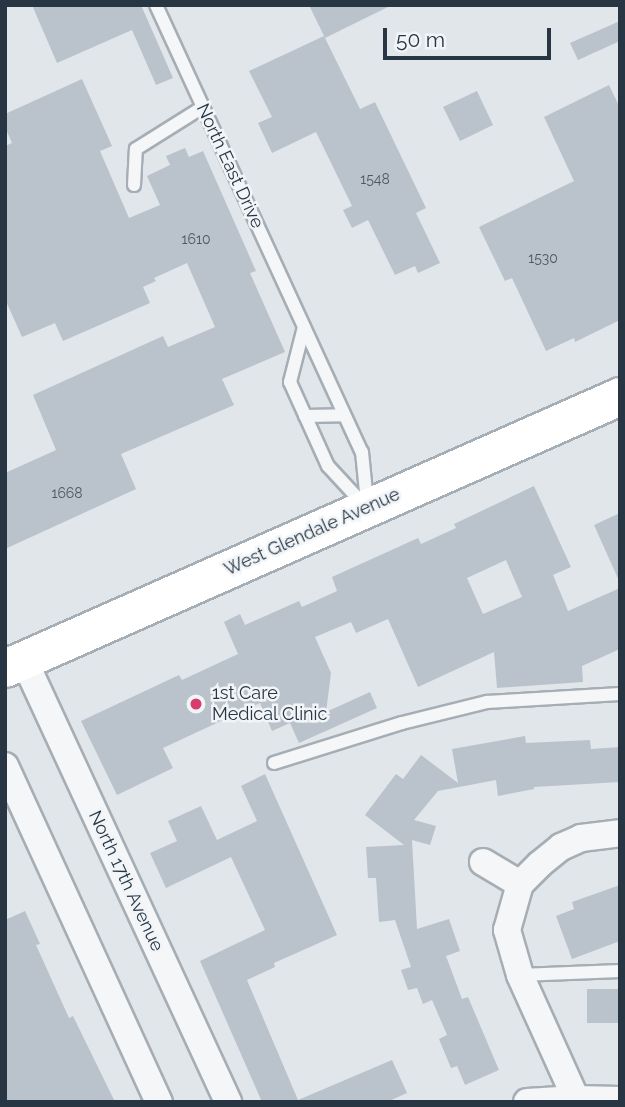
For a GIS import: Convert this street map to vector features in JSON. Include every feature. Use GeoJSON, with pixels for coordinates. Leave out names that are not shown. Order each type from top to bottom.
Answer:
{"type":"FeatureCollection","features":[{"type":"Feature","properties":{"kind":"main road","name":"West Glendale Avenue"},"geometry":{"type":"LineString","coordinates":[[14,664],[620,396]]}},
{"type":"Feature","properties":{"kind":"street","name":"North 17th Avenue"},"geometry":{"type":"LineString","coordinates":[[14,664],[228,1102]]}},
{"type":"Feature","properties":{"kind":"street"},"geometry":{"type":"LineString","coordinates":[[5,766],[159,1102]]}},
{"type":"Feature","properties":{"kind":"street"},"geometry":{"type":"LineString","coordinates":[[576,1099],[520,975],[508,930],[520,884],[561,848],[581,838],[620,833]]}},
{"type":"Feature","properties":{"kind":"street"},"geometry":{"type":"LineString","coordinates":[[483,862],[520,884]]}},
{"type":"Feature","properties":{"kind":"street"},"geometry":{"type":"LineString","coordinates":[[527,1102],[620,1100]]}},
{"type":"Feature","properties":{"kind":"lane","name":"North East Drive"},"geometry":{"type":"LineString","coordinates":[[156,5],[362,452],[367,508]]}},
{"type":"Feature","properties":{"kind":"lane"},"geometry":{"type":"LineString","coordinates":[[134,185],[136,149],[203,107]]}},
{"type":"Feature","properties":{"kind":"lane"},"geometry":{"type":"LineString","coordinates":[[304,327],[290,382],[327,466],[367,508]]}},
{"type":"Feature","properties":{"kind":"lane"},"geometry":{"type":"LineString","coordinates":[[305,416],[344,415]]}},
{"type":"Feature","properties":{"kind":"lane"},"geometry":{"type":"LineString","coordinates":[[274,763],[401,723],[487,702],[620,694]]}},
{"type":"Feature","properties":{"kind":"lane"},"geometry":{"type":"LineString","coordinates":[[520,975],[620,971]]}},
{"type":"Feature","properties":{"kind":"building"},"geometry":{"type":"Polygon","coordinates":[[[32,5],[141,5],[173,78],[156,85],[132,30],[57,63],[32,5]]]}},
{"type":"Feature","properties":{"kind":"building"},"geometry":{"type":"Polygon","coordinates":[[[309,5],[392,5],[325,38],[309,5]]]}},
{"type":"Feature","properties":{"kind":"building"},"geometry":{"type":"Polygon","coordinates":[[[620,21],[620,41],[578,60],[570,43],[620,21]]]}},
{"type":"Feature","properties":{"kind":"building"},"geometry":{"type":"Polygon","coordinates":[[[324,36],[360,109],[375,102],[426,208],[416,213],[440,263],[418,273],[415,266],[395,275],[368,220],[352,228],[343,210],[352,206],[316,132],[272,153],[258,123],[272,117],[249,71],[324,36]]]}},
{"type":"Feature","properties":{"kind":"building"},"geometry":{"type":"Polygon","coordinates":[[[82,79],[112,146],[100,151],[129,218],[160,205],[147,176],[170,165],[166,156],[185,148],[189,157],[203,151],[256,271],[250,273],[285,352],[222,379],[234,405],[121,454],[136,489],[5,549],[5,473],[56,450],[33,395],[163,336],[168,347],[215,327],[187,263],[154,278],[156,281],[143,287],[150,303],[63,341],[55,323],[22,337],[5,299],[5,146],[12,143],[5,127],[5,114],[82,79]]]}},
{"type":"Feature","properties":{"kind":"building"},"geometry":{"type":"Polygon","coordinates":[[[609,85],[620,108],[620,320],[575,342],[574,338],[546,351],[512,278],[505,281],[479,227],[574,181],[544,117],[609,85]]]}},
{"type":"Feature","properties":{"kind":"building"},"geometry":{"type":"Polygon","coordinates":[[[477,91],[493,125],[460,141],[443,107],[477,91]]]}},
{"type":"Feature","properties":{"kind":"building"},"geometry":{"type":"Polygon","coordinates":[[[534,486],[571,567],[553,575],[568,611],[620,588],[620,649],[582,666],[583,682],[497,688],[494,652],[418,687],[388,619],[356,633],[351,622],[315,637],[331,673],[326,712],[370,692],[377,708],[299,743],[290,723],[272,731],[260,703],[163,748],[173,768],[117,795],[81,721],[179,675],[182,680],[238,654],[224,622],[240,614],[245,625],[299,601],[302,607],[337,591],[332,577],[418,538],[421,544],[456,528],[454,524],[534,486]],[[506,560],[467,578],[483,614],[522,597],[506,560]]]}},
{"type":"Feature","properties":{"kind":"building"},"geometry":{"type":"Polygon","coordinates":[[[620,513],[620,583],[594,525],[620,513]]]}},
{"type":"Feature","properties":{"kind":"building"},"geometry":{"type":"Polygon","coordinates":[[[525,736],[526,743],[590,740],[591,749],[620,747],[620,782],[534,787],[498,796],[496,780],[438,791],[414,820],[436,826],[430,845],[412,840],[417,929],[449,919],[460,951],[446,956],[462,999],[468,997],[499,1070],[465,1085],[457,1066],[451,1068],[439,1039],[447,1035],[432,1000],[423,1004],[417,988],[408,990],[401,970],[411,967],[395,920],[379,922],[376,878],[368,878],[366,847],[404,845],[365,815],[396,774],[403,779],[421,755],[458,783],[452,749],[525,736]]]}},
{"type":"Feature","properties":{"kind":"building"},"geometry":{"type":"Polygon","coordinates":[[[265,774],[337,935],[274,963],[275,967],[247,980],[298,1100],[392,1060],[407,1093],[387,1102],[262,1102],[200,961],[265,930],[231,857],[166,888],[150,853],[177,841],[168,821],[201,806],[217,840],[257,821],[241,786],[265,774]]]}},
{"type":"Feature","properties":{"kind":"building"},"geometry":{"type":"Polygon","coordinates":[[[620,885],[620,941],[572,959],[556,916],[574,909],[572,902],[620,885]]]}},
{"type":"Feature","properties":{"kind":"building"},"geometry":{"type":"Polygon","coordinates":[[[25,911],[40,944],[36,945],[69,1018],[73,1016],[115,1102],[5,1102],[5,920],[25,911]]]}},
{"type":"Feature","properties":{"kind":"building"},"geometry":{"type":"Polygon","coordinates":[[[587,989],[620,989],[620,1023],[587,1023],[587,989]]]}},
{"type":"Feature","properties":{"kind":"place","name":"1st Care Medical Clinic"},"geometry":{"type":"Point","coordinates":[196,704]}}]}
